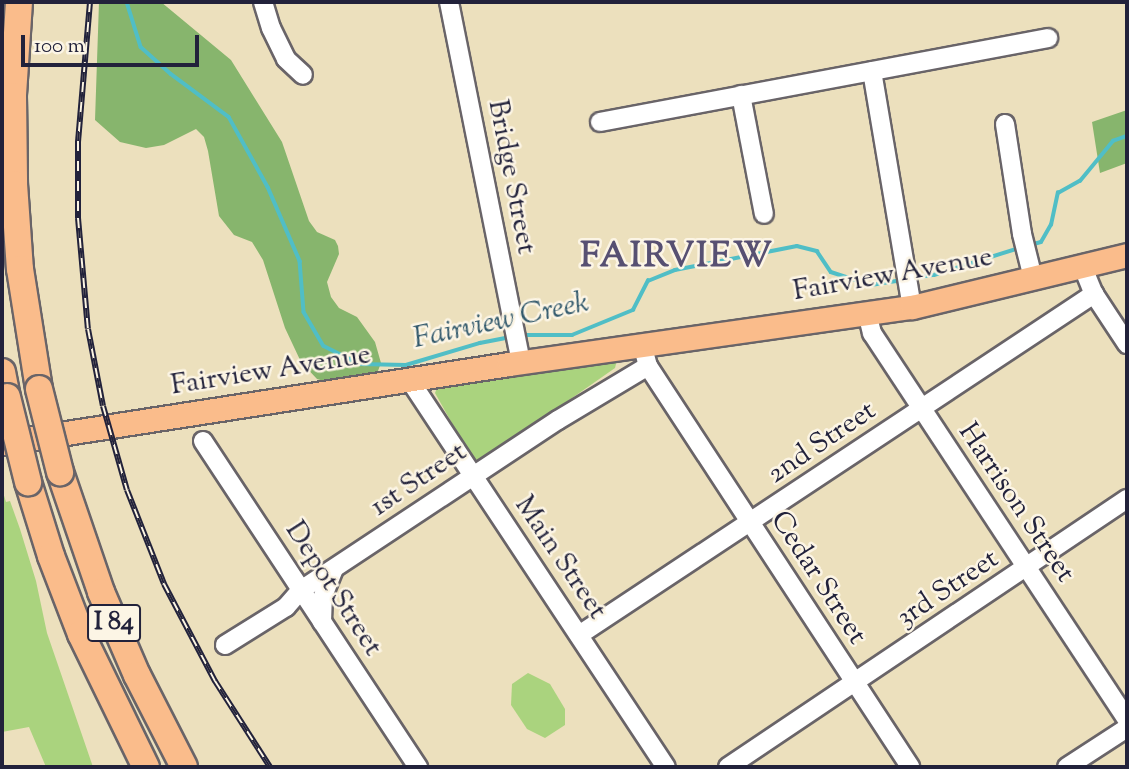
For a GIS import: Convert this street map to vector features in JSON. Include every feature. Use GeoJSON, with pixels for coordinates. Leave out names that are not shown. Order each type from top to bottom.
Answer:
{"type":"FeatureCollection","features":[{"type":"Feature","properties":{"kind":"highway","name":"I 84"},"geometry":{"type":"LineString","coordinates":[[19,2],[14,86],[14,184],[20,269],[39,389],[60,472],[106,603],[137,675],[184,767]]}},
{"type":"Feature","properties":{"kind":"highway","name":"I 84"},"geometry":{"type":"LineString","coordinates":[[4,385],[28,482],[51,556],[77,624],[146,767]]}},
{"type":"Feature","properties":{"kind":"main road","name":"Fairview Avenue"},"geometry":{"type":"LineString","coordinates":[[2,443],[410,379],[519,354],[646,355],[867,313],[911,300],[1033,278],[1127,255]]}},
{"type":"Feature","properties":{"kind":"street"},"geometry":{"type":"LineString","coordinates":[[263,2],[271,29],[286,59],[303,75]]}},
{"type":"Feature","properties":{"kind":"street","name":"Bridge Street"},"geometry":{"type":"LineString","coordinates":[[449,2],[519,354]]}},
{"type":"Feature","properties":{"kind":"street"},"geometry":{"type":"LineString","coordinates":[[600,122],[1048,38]]}},
{"type":"Feature","properties":{"kind":"street"},"geometry":{"type":"LineString","coordinates":[[872,71],[911,300]]}},
{"type":"Feature","properties":{"kind":"street"},"geometry":{"type":"LineString","coordinates":[[741,95],[764,214]]}},
{"type":"Feature","properties":{"kind":"street"},"geometry":{"type":"LineString","coordinates":[[1005,124],[1025,248],[1033,278]]}},
{"type":"Feature","properties":{"kind":"street"},"geometry":{"type":"LineString","coordinates":[[1082,265],[1094,295],[1127,344]]}},
{"type":"Feature","properties":{"kind":"street","name":"2nd Street"},"geometry":{"type":"LineString","coordinates":[[579,635],[1094,295]]}},
{"type":"Feature","properties":{"kind":"street","name":"Harrison Street"},"geometry":{"type":"LineString","coordinates":[[867,313],[872,333],[1127,719]]}},
{"type":"Feature","properties":{"kind":"street","name":"1st Street"},"geometry":{"type":"LineString","coordinates":[[225,645],[286,607],[301,590],[558,420],[646,355]]}},
{"type":"Feature","properties":{"kind":"street","name":"Cedar Street"},"geometry":{"type":"LineString","coordinates":[[646,355],[750,522],[910,767]]}},
{"type":"Feature","properties":{"kind":"street","name":"Main Street"},"geometry":{"type":"LineString","coordinates":[[410,379],[666,767]]}},
{"type":"Feature","properties":{"kind":"street","name":"Depot Street"},"geometry":{"type":"LineString","coordinates":[[203,440],[418,767]]}},
{"type":"Feature","properties":{"kind":"street","name":"3rd Street"},"geometry":{"type":"LineString","coordinates":[[727,767],[855,684],[1127,499]]}},
{"type":"Feature","properties":{"kind":"street"},"geometry":{"type":"LineString","coordinates":[[322,622],[323,596],[334,569]]}},
{"type":"Feature","properties":{"kind":"street"},"geometry":{"type":"LineString","coordinates":[[1067,767],[1127,728]]}},
{"type":"Feature","properties":{"kind":"green space"},"geometry":{"type":"Polygon","coordinates":[[[99,2],[161,2],[231,60],[282,142],[309,221],[317,232],[335,240],[338,246],[339,254],[327,282],[331,297],[339,308],[357,317],[375,342],[381,363],[376,376],[331,383],[317,379],[301,362],[285,328],[263,260],[252,242],[234,235],[219,216],[208,151],[204,137],[196,129],[164,145],[146,148],[120,142],[95,120],[99,2]]]}},
{"type":"Feature","properties":{"kind":"green space"},"geometry":{"type":"Polygon","coordinates":[[[1127,110],[1127,163],[1100,173],[1092,122],[1127,110]]]}},
{"type":"Feature","properties":{"kind":"green space"},"geometry":{"type":"Polygon","coordinates":[[[617,360],[615,368],[482,461],[472,459],[435,393],[437,388],[617,360]]]}},
{"type":"Feature","properties":{"kind":"green space"},"geometry":{"type":"Polygon","coordinates":[[[2,489],[6,502],[10,501],[20,529],[36,581],[47,633],[93,767],[46,767],[29,727],[2,732],[2,489]]]}},
{"type":"Feature","properties":{"kind":"green space"},"geometry":{"type":"Polygon","coordinates":[[[528,673],[550,684],[565,709],[565,725],[545,738],[527,729],[511,705],[512,684],[528,673]]]}},
{"type":"Feature","properties":{"kind":"waterway","name":"Fairview Creek"},"geometry":{"type":"LineString","coordinates":[[127,2],[141,47],[171,74],[229,117],[268,187],[300,261],[304,312],[324,346],[359,364],[406,365],[480,343],[512,337]]}},
{"type":"Feature","properties":{"kind":"waterway","name":"Fairview Creek"},"geometry":{"type":"LineString","coordinates":[[1030,245],[1041,242],[1051,225],[1058,193],[1080,181],[1113,141],[1127,136]]}},
{"type":"Feature","properties":{"kind":"waterway","name":"Fairview Creek"},"geometry":{"type":"LineString","coordinates":[[523,335],[572,335],[633,310],[648,281],[675,270],[797,246],[817,251],[831,272],[871,285],[901,280]]}},
{"type":"Feature","properties":{"kind":"waterway","name":"Fairview Creek"},"geometry":{"type":"LineString","coordinates":[[912,278],[934,275],[1019,248]]}},
{"type":"Feature","properties":{"kind":"railway"},"geometry":{"type":"LineString","coordinates":[[90,2],[78,141],[78,218],[88,329],[103,406],[127,490],[164,584],[215,681],[270,767]]}},
{"type":"Feature","properties":{"kind":"district","name":"FAIRVIEW"},"geometry":{"type":"Point","coordinates":[677,258]}}]}
